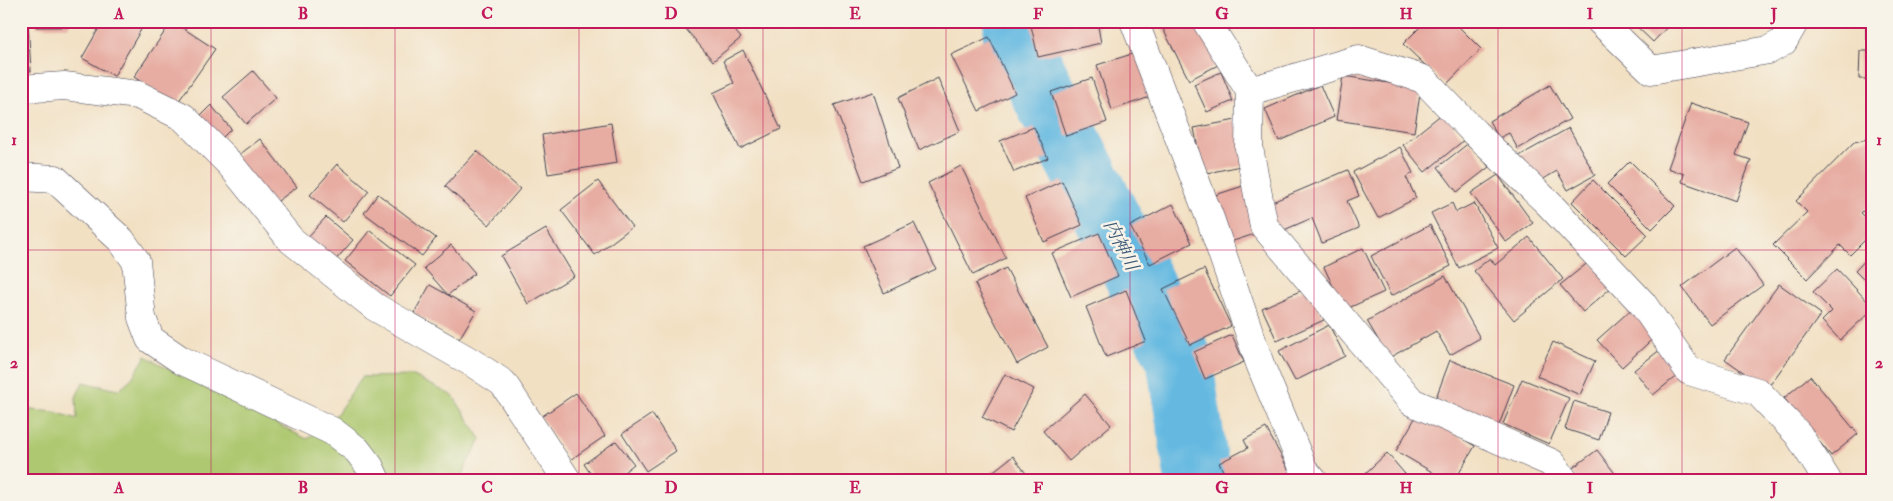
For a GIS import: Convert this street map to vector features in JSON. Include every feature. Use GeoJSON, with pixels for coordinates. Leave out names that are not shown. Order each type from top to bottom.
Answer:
{"type":"FeatureCollection","features":[{"type":"Feature","properties":{"kind":"street"},"geometry":{"type":"LineString","coordinates":[[1134,21],[1211,221],[1260,364],[1304,470],[1313,480]]}},
{"type":"Feature","properties":{"kind":"street"},"geometry":{"type":"LineString","coordinates":[[1206,21],[1250,90],[1249,148],[1264,226],[1412,402],[1552,463],[1564,480]]}},
{"type":"Feature","properties":{"kind":"street"},"geometry":{"type":"LineString","coordinates":[[1600,21],[1651,70],[1769,50],[1783,42],[1795,21]]}},
{"type":"Feature","properties":{"kind":"street"},"geometry":{"type":"LineString","coordinates":[[1250,90],[1359,59],[1422,79],[1474,133],[1549,204],[1642,303],[1690,371],[1758,392],[1798,434],[1824,478]]}},
{"type":"Feature","properties":{"kind":"street"},"geometry":{"type":"LineString","coordinates":[[21,89],[64,86],[138,96],[183,117],[230,164],[291,240],[375,308],[471,362],[503,383],[567,480]]}},
{"type":"Feature","properties":{"kind":"street"},"geometry":{"type":"LineString","coordinates":[[21,178],[55,179],[92,211],[121,240],[136,261],[142,318],[150,339],[181,360],[332,431],[357,450],[370,466],[376,480]]}},
{"type":"Feature","properties":{"kind":"green space"},"geometry":{"type":"Polygon","coordinates":[[[146,356],[181,376],[307,439],[336,415],[362,377],[414,376],[453,396],[481,439],[467,463],[462,480],[21,480],[21,450],[27,438],[21,436],[21,409],[55,412],[77,419],[76,397],[83,382],[118,390],[132,378],[146,356]]]}},
{"type":"Feature","properties":{"kind":"building"},"geometry":{"type":"Polygon","coordinates":[[[21,21],[28,21],[31,71],[21,72],[21,21]]]}},
{"type":"Feature","properties":{"kind":"building"},"geometry":{"type":"Polygon","coordinates":[[[36,21],[69,21],[69,27],[36,27],[36,21]]]}},
{"type":"Feature","properties":{"kind":"building"},"geometry":{"type":"Polygon","coordinates":[[[103,21],[146,21],[114,76],[82,58],[103,21]]]}},
{"type":"Feature","properties":{"kind":"building"},"geometry":{"type":"Polygon","coordinates":[[[172,21],[215,49],[176,105],[134,77],[172,21]]]}},
{"type":"Feature","properties":{"kind":"building"},"geometry":{"type":"Polygon","coordinates":[[[679,21],[727,21],[741,38],[713,61],[679,21]]]}},
{"type":"Feature","properties":{"kind":"building"},"geometry":{"type":"Polygon","coordinates":[[[1030,21],[1097,21],[1101,43],[1038,57],[1030,21]]]}},
{"type":"Feature","properties":{"kind":"building"},"geometry":{"type":"Polygon","coordinates":[[[1168,21],[1201,21],[1222,63],[1189,80],[1161,25],[1168,21]]]}},
{"type":"Feature","properties":{"kind":"building"},"geometry":{"type":"Polygon","coordinates":[[[1426,21],[1453,21],[1481,49],[1446,85],[1403,44],[1426,21]]]}},
{"type":"Feature","properties":{"kind":"building"},"geometry":{"type":"Polygon","coordinates":[[[1631,21],[1673,21],[1653,42],[1631,21]]]}},
{"type":"Feature","properties":{"kind":"building"},"geometry":{"type":"Polygon","coordinates":[[[1866,21],[1872,21],[1872,39],[1866,39],[1866,21]]]}},
{"type":"Feature","properties":{"kind":"building"},"geometry":{"type":"Polygon","coordinates":[[[989,37],[1015,93],[979,111],[951,55],[989,37]]]}},
{"type":"Feature","properties":{"kind":"building"},"geometry":{"type":"Polygon","coordinates":[[[743,50],[781,129],[740,149],[713,93],[734,83],[723,61],[743,50]]]}},
{"type":"Feature","properties":{"kind":"building"},"geometry":{"type":"Polygon","coordinates":[[[1860,51],[1872,51],[1872,79],[1859,79],[1860,51]]]}},
{"type":"Feature","properties":{"kind":"building"},"geometry":{"type":"Polygon","coordinates":[[[1138,52],[1153,96],[1112,110],[1097,65],[1138,52]]]}},
{"type":"Feature","properties":{"kind":"building"},"geometry":{"type":"Polygon","coordinates":[[[253,71],[276,98],[246,124],[223,97],[253,71]]]}},
{"type":"Feature","properties":{"kind":"building"},"geometry":{"type":"Polygon","coordinates":[[[1221,72],[1233,101],[1207,112],[1194,84],[1221,72]]]}},
{"type":"Feature","properties":{"kind":"building"},"geometry":{"type":"Polygon","coordinates":[[[1343,76],[1421,88],[1414,132],[1336,120],[1343,76]]]}},
{"type":"Feature","properties":{"kind":"building"},"geometry":{"type":"Polygon","coordinates":[[[938,78],[960,131],[919,150],[898,98],[938,78]]]}},
{"type":"Feature","properties":{"kind":"building"},"geometry":{"type":"Polygon","coordinates":[[[1092,78],[1107,122],[1066,136],[1051,92],[1092,78]]]}},
{"type":"Feature","properties":{"kind":"building"},"geometry":{"type":"Polygon","coordinates":[[[1320,85],[1334,117],[1279,141],[1265,109],[1320,85]]]}},
{"type":"Feature","properties":{"kind":"building"},"geometry":{"type":"Polygon","coordinates":[[[1550,85],[1570,119],[1518,149],[1509,133],[1499,138],[1489,121],[1550,85]]]}},
{"type":"Feature","properties":{"kind":"building"},"geometry":{"type":"Polygon","coordinates":[[[873,92],[898,168],[863,181],[834,105],[873,92]]]}},
{"type":"Feature","properties":{"kind":"building"},"geometry":{"type":"Polygon","coordinates":[[[1691,103],[1748,122],[1736,155],[1751,160],[1736,201],[1682,182],[1684,174],[1668,168],[1691,103]]]}},
{"type":"Feature","properties":{"kind":"building"},"geometry":{"type":"Polygon","coordinates":[[[211,105],[231,129],[222,138],[199,117],[211,105]]]}},
{"type":"Feature","properties":{"kind":"building"},"geometry":{"type":"Polygon","coordinates":[[[1443,113],[1464,140],[1425,172],[1403,145],[1443,113]]]}},
{"type":"Feature","properties":{"kind":"building"},"geometry":{"type":"Polygon","coordinates":[[[1236,120],[1245,165],[1203,174],[1194,128],[1236,120]]]}},
{"type":"Feature","properties":{"kind":"building"},"geometry":{"type":"Polygon","coordinates":[[[611,123],[617,163],[548,174],[542,135],[611,123]]]}},
{"type":"Feature","properties":{"kind":"building"},"geometry":{"type":"Polygon","coordinates":[[[1034,127],[1048,158],[1014,172],[1000,141],[1034,127]]]}},
{"type":"Feature","properties":{"kind":"building"},"geometry":{"type":"Polygon","coordinates":[[[1569,128],[1595,175],[1568,190],[1557,171],[1535,184],[1519,156],[1569,128]]]}},
{"type":"Feature","properties":{"kind":"building"},"geometry":{"type":"Polygon","coordinates":[[[1872,138],[1872,202],[1861,213],[1872,223],[1872,233],[1850,255],[1840,245],[1807,279],[1773,245],[1807,212],[1796,201],[1854,142],[1872,138]]]}},
{"type":"Feature","properties":{"kind":"building"},"geometry":{"type":"Polygon","coordinates":[[[260,139],[297,187],[271,206],[235,158],[260,139]]]}},
{"type":"Feature","properties":{"kind":"building"},"geometry":{"type":"Polygon","coordinates":[[[1470,142],[1489,167],[1457,192],[1438,167],[1470,142]]]}},
{"type":"Feature","properties":{"kind":"building"},"geometry":{"type":"Polygon","coordinates":[[[1400,147],[1413,173],[1406,177],[1416,198],[1378,218],[1353,172],[1400,147]]]}},
{"type":"Feature","properties":{"kind":"building"},"geometry":{"type":"Polygon","coordinates":[[[477,151],[520,189],[489,225],[445,186],[477,151]]]}},
{"type":"Feature","properties":{"kind":"building"},"geometry":{"type":"Polygon","coordinates":[[[1630,161],[1675,206],[1652,229],[1607,184],[1630,161]]]}},
{"type":"Feature","properties":{"kind":"building"},"geometry":{"type":"Polygon","coordinates":[[[337,164],[369,191],[343,222],[310,195],[337,164]]]}},
{"type":"Feature","properties":{"kind":"building"},"geometry":{"type":"Polygon","coordinates":[[[961,166],[1006,258],[973,275],[928,183],[961,166]]]}},
{"type":"Feature","properties":{"kind":"building"},"geometry":{"type":"Polygon","coordinates":[[[1348,170],[1359,196],[1347,201],[1359,228],[1322,243],[1312,218],[1277,233],[1265,205],[1348,170]]]}},
{"type":"Feature","properties":{"kind":"building"},"geometry":{"type":"Polygon","coordinates":[[[1498,175],[1533,223],[1506,242],[1471,193],[1498,175]]]}},
{"type":"Feature","properties":{"kind":"building"},"geometry":{"type":"Polygon","coordinates":[[[1593,180],[1648,235],[1626,256],[1572,202],[1593,180]]]}},
{"type":"Feature","properties":{"kind":"building"},"geometry":{"type":"Polygon","coordinates":[[[598,181],[632,227],[595,255],[561,210],[598,181]]]}},
{"type":"Feature","properties":{"kind":"building"},"geometry":{"type":"Polygon","coordinates":[[[1062,181],[1082,225],[1044,242],[1025,198],[1062,181]]]}},
{"type":"Feature","properties":{"kind":"building"},"geometry":{"type":"Polygon","coordinates":[[[1243,186],[1258,233],[1224,244],[1209,197],[1243,186]]]}},
{"type":"Feature","properties":{"kind":"building"},"geometry":{"type":"Polygon","coordinates":[[[378,194],[436,238],[422,256],[364,213],[378,194]]]}},
{"type":"Feature","properties":{"kind":"building"},"geometry":{"type":"Polygon","coordinates":[[[1452,203],[1456,212],[1474,203],[1498,248],[1459,268],[1431,213],[1452,203]]]}},
{"type":"Feature","properties":{"kind":"building"},"geometry":{"type":"Polygon","coordinates":[[[1173,204],[1192,243],[1150,264],[1130,226],[1173,204]]]}},
{"type":"Feature","properties":{"kind":"building"},"geometry":{"type":"Polygon","coordinates":[[[326,217],[353,240],[334,262],[306,239],[326,217]]]}},
{"type":"Feature","properties":{"kind":"building"},"geometry":{"type":"Polygon","coordinates":[[[914,223],[936,269],[884,293],[863,246],[914,223]]]}},
{"type":"Feature","properties":{"kind":"building"},"geometry":{"type":"Polygon","coordinates":[[[1430,225],[1451,266],[1391,296],[1371,256],[1430,225]]]}},
{"type":"Feature","properties":{"kind":"building"},"geometry":{"type":"Polygon","coordinates":[[[546,229],[574,276],[528,304],[501,256],[546,229]]]}},
{"type":"Feature","properties":{"kind":"building"},"geometry":{"type":"Polygon","coordinates":[[[370,230],[415,265],[390,296],[345,261],[370,230]]]}},
{"type":"Feature","properties":{"kind":"building"},"geometry":{"type":"Polygon","coordinates":[[[1099,233],[1118,276],[1071,297],[1052,253],[1099,233]]]}},
{"type":"Feature","properties":{"kind":"building"},"geometry":{"type":"Polygon","coordinates":[[[1529,237],[1563,279],[1514,320],[1474,271],[1490,258],[1495,265],[1529,237]]]}},
{"type":"Feature","properties":{"kind":"building"},"geometry":{"type":"Polygon","coordinates":[[[451,245],[475,273],[448,295],[424,268],[451,245]]]}},
{"type":"Feature","properties":{"kind":"building"},"geometry":{"type":"Polygon","coordinates":[[[1735,247],[1763,285],[1710,324],[1682,287],[1735,247]]]}},
{"type":"Feature","properties":{"kind":"building"},"geometry":{"type":"Polygon","coordinates":[[[1363,248],[1384,292],[1344,310],[1324,267],[1363,248]]]}},
{"type":"Feature","properties":{"kind":"building"},"geometry":{"type":"Polygon","coordinates":[[[1872,253],[1872,288],[1855,271],[1872,253]]]}},
{"type":"Feature","properties":{"kind":"building"},"geometry":{"type":"Polygon","coordinates":[[[1590,261],[1612,287],[1583,312],[1560,285],[1590,261]]]}},
{"type":"Feature","properties":{"kind":"building"},"geometry":{"type":"Polygon","coordinates":[[[1006,268],[1048,347],[1017,364],[975,284],[1006,268]]]}},
{"type":"Feature","properties":{"kind":"building"},"geometry":{"type":"Polygon","coordinates":[[[1204,269],[1231,326],[1190,345],[1163,289],[1204,269]]]}},
{"type":"Feature","properties":{"kind":"building"},"geometry":{"type":"Polygon","coordinates":[[[1837,269],[1872,306],[1872,310],[1840,340],[1822,321],[1832,311],[1813,292],[1837,269]]]}},
{"type":"Feature","properties":{"kind":"building"},"geometry":{"type":"Polygon","coordinates":[[[1445,276],[1480,338],[1450,355],[1436,331],[1389,358],[1367,321],[1445,276]]]}},
{"type":"Feature","properties":{"kind":"building"},"geometry":{"type":"Polygon","coordinates":[[[1779,284],[1821,314],[1767,389],[1725,359],[1779,284]]]}},
{"type":"Feature","properties":{"kind":"building"},"geometry":{"type":"Polygon","coordinates":[[[430,285],[476,311],[459,339],[414,313],[430,285]]]}},
{"type":"Feature","properties":{"kind":"building"},"geometry":{"type":"Polygon","coordinates":[[[1309,287],[1324,320],[1277,341],[1262,308],[1309,287]]]}},
{"type":"Feature","properties":{"kind":"building"},"geometry":{"type":"Polygon","coordinates":[[[1126,290],[1146,341],[1106,357],[1086,307],[1126,290]]]}},
{"type":"Feature","properties":{"kind":"building"},"geometry":{"type":"Polygon","coordinates":[[[1634,307],[1659,333],[1622,367],[1597,340],[1634,307]]]}},
{"type":"Feature","properties":{"kind":"building"},"geometry":{"type":"Polygon","coordinates":[[[1329,325],[1345,356],[1295,381],[1279,351],[1329,325]]]}},
{"type":"Feature","properties":{"kind":"building"},"geometry":{"type":"Polygon","coordinates":[[[1232,335],[1244,362],[1205,379],[1194,352],[1232,335]]]}},
{"type":"Feature","properties":{"kind":"building"},"geometry":{"type":"Polygon","coordinates":[[[1553,342],[1595,361],[1580,395],[1537,376],[1553,342]]]}},
{"type":"Feature","properties":{"kind":"building"},"geometry":{"type":"Polygon","coordinates":[[[1665,346],[1684,370],[1653,395],[1634,370],[1665,346]]]}},
{"type":"Feature","properties":{"kind":"building"},"geometry":{"type":"Polygon","coordinates":[[[1450,360],[1514,385],[1499,425],[1435,400],[1450,360]]]}},
{"type":"Feature","properties":{"kind":"building"},"geometry":{"type":"Polygon","coordinates":[[[1005,374],[1034,389],[1011,432],[982,417],[1005,374]]]}},
{"type":"Feature","properties":{"kind":"building"},"geometry":{"type":"Polygon","coordinates":[[[1810,376],[1858,434],[1831,456],[1784,398],[1810,376]]]}},
{"type":"Feature","properties":{"kind":"building"},"geometry":{"type":"Polygon","coordinates":[[[1522,379],[1569,398],[1549,444],[1503,424],[1522,379]]]}},
{"type":"Feature","properties":{"kind":"building"},"geometry":{"type":"Polygon","coordinates":[[[576,393],[605,436],[570,460],[541,417],[576,393]]]}},
{"type":"Feature","properties":{"kind":"building"},"geometry":{"type":"Polygon","coordinates":[[[1085,394],[1111,425],[1069,461],[1043,431],[1085,394]]]}},
{"type":"Feature","properties":{"kind":"building"},"geometry":{"type":"Polygon","coordinates":[[[1574,401],[1608,412],[1599,440],[1565,429],[1574,401]]]}},
{"type":"Feature","properties":{"kind":"building"},"geometry":{"type":"Polygon","coordinates":[[[1418,413],[1475,446],[1455,480],[1446,480],[1396,451],[1418,413]]]}},
{"type":"Feature","properties":{"kind":"building"},"geometry":{"type":"Polygon","coordinates":[[[652,414],[676,451],[646,471],[622,434],[652,414]]]}},
{"type":"Feature","properties":{"kind":"building"},"geometry":{"type":"Polygon","coordinates":[[[1266,428],[1294,480],[1228,480],[1219,463],[1248,448],[1244,440],[1266,428]]]}},
{"type":"Feature","properties":{"kind":"building"},"geometry":{"type":"Polygon","coordinates":[[[616,441],[634,464],[614,480],[595,480],[584,464],[616,441]]]}},
{"type":"Feature","properties":{"kind":"building"},"geometry":{"type":"Polygon","coordinates":[[[1597,450],[1620,480],[1578,480],[1570,470],[1597,450]]]}},
{"type":"Feature","properties":{"kind":"building"},"geometry":{"type":"Polygon","coordinates":[[[1387,453],[1410,480],[1358,480],[1387,453]]]}},
{"type":"Feature","properties":{"kind":"building"},"geometry":{"type":"Polygon","coordinates":[[[1013,456],[1031,480],[982,480],[1013,456]]]}},
{"type":"Feature","properties":{"kind":"waterway","name":"内神川"},"geometry":{"type":"LineString","coordinates":[[1017,21],[1016,39],[1179,358],[1198,480]]}}]}
